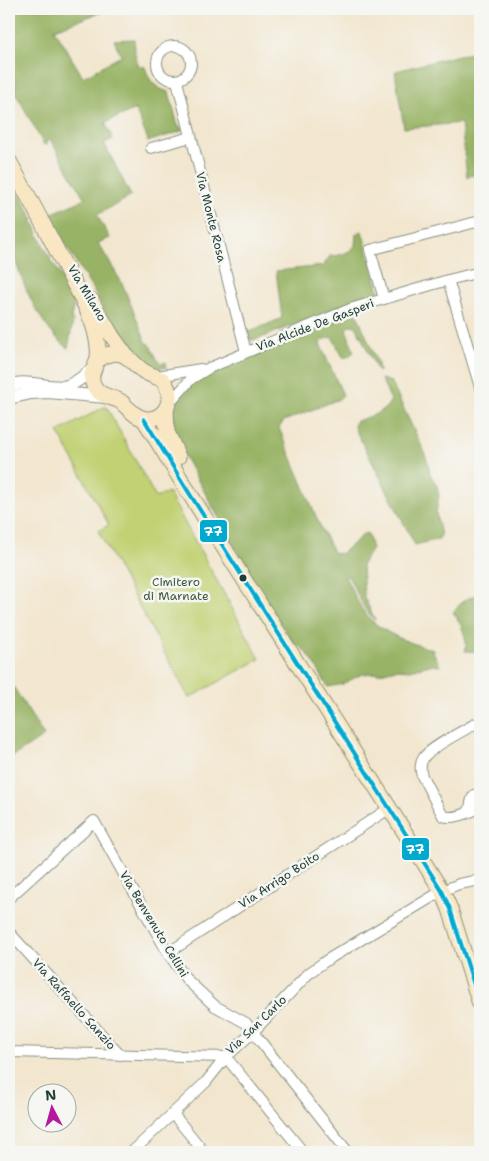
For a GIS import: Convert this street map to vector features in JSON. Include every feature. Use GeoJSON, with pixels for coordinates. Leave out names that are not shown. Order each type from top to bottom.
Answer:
{"type":"FeatureCollection","features":[{"type":"Feature","properties":{"kind":"main road","name":"Via Milano"},"geometry":{"type":"LineString","coordinates":[[9,161],[46,229],[92,323],[98,343],[95,364],[91,375],[94,386],[106,396]]}},
{"type":"Feature","properties":{"kind":"main road","name":"Via Milano"},"geometry":{"type":"LineString","coordinates":[[46,229],[72,267],[112,336],[127,357],[140,369],[157,376]]}},
{"type":"Feature","properties":{"kind":"main road"},"geometry":{"type":"LineString","coordinates":[[95,364],[110,354],[117,353],[127,357]]}},
{"type":"Feature","properties":{"kind":"main road"},"geometry":{"type":"LineString","coordinates":[[157,376],[166,384],[170,395],[167,432],[173,447],[238,568]]}},
{"type":"Feature","properties":{"kind":"main road"},"geometry":{"type":"LineString","coordinates":[[106,396],[120,401],[133,414],[144,419],[442,891],[450,909],[480,1004]]}},
{"type":"Feature","properties":{"kind":"main road"},"geometry":{"type":"LineString","coordinates":[[144,419],[160,416],[168,407]]}},
{"type":"Feature","properties":{"kind":"street","name":"Via Monte Rosa"},"geometry":{"type":"LineString","coordinates":[[177,81],[246,352]]}},
{"type":"Feature","properties":{"kind":"street"},"geometry":{"type":"LineString","coordinates":[[151,148],[190,137]]}},
{"type":"Feature","properties":{"kind":"street"},"geometry":{"type":"LineString","coordinates":[[384,299],[370,250],[480,221]]}},
{"type":"Feature","properties":{"kind":"street","name":"Via Alcide De Gasperi"},"geometry":{"type":"LineString","coordinates":[[168,407],[191,379],[209,368],[350,309],[480,272]]}},
{"type":"Feature","properties":{"kind":"street"},"geometry":{"type":"LineString","coordinates":[[448,280],[480,387]]}},
{"type":"Feature","properties":{"kind":"street"},"geometry":{"type":"LineString","coordinates":[[15,386],[62,387],[75,382],[95,364]]}},
{"type":"Feature","properties":{"kind":"street","name":"Via Alcide De Gasperi"},"geometry":{"type":"LineString","coordinates":[[157,376],[209,368]]}},
{"type":"Feature","properties":{"kind":"street"},"geometry":{"type":"LineString","coordinates":[[15,386],[106,396]]}},
{"type":"Feature","properties":{"kind":"street"},"geometry":{"type":"LineString","coordinates":[[9,398],[15,386]]}},
{"type":"Feature","properties":{"kind":"street"},"geometry":{"type":"LineString","coordinates":[[480,725],[475,724],[429,751],[421,762],[422,776],[443,816],[454,816],[480,808]]}},
{"type":"Feature","properties":{"kind":"street"},"geometry":{"type":"LineString","coordinates":[[468,812],[471,808],[472,797],[480,794]]}},
{"type":"Feature","properties":{"kind":"street","name":"Via Arrigo Boito"},"geometry":{"type":"LineString","coordinates":[[168,952],[390,808]]}},
{"type":"Feature","properties":{"kind":"street","name":"Via Benvenuto Cellini"},"geometry":{"type":"LineString","coordinates":[[9,898],[94,822],[168,952],[187,980],[215,1006],[246,1023],[348,1152]]}},
{"type":"Feature","properties":{"kind":"street","name":"Via San Carlo"},"geometry":{"type":"LineString","coordinates":[[9,1052],[226,1056],[309,973],[327,960],[442,891],[460,884],[480,880]]}},
{"type":"Feature","properties":{"kind":"street","name":"Via Raffaello Sanzio"},"geometry":{"type":"LineString","coordinates":[[9,932],[120,1054]]}},
{"type":"Feature","properties":{"kind":"street"},"geometry":{"type":"LineString","coordinates":[[132,1152],[206,1082],[226,1056],[303,1152]]}},
{"type":"Feature","properties":{"kind":"street"},"geometry":{"type":"LineString","coordinates":[[173,1114],[204,1152]]}},
{"type":"Feature","properties":{"kind":"green space"},"geometry":{"type":"Polygon","coordinates":[[[9,9],[100,9],[102,12],[54,29],[83,77],[121,56],[114,40],[134,39],[135,54],[139,66],[145,67],[148,76],[156,86],[169,92],[178,126],[182,128],[182,131],[147,142],[148,140],[135,109],[105,123],[113,139],[104,143],[131,196],[97,215],[110,238],[98,243],[122,283],[147,344],[149,343],[161,364],[166,362],[166,368],[157,367],[145,361],[124,342],[48,215],[85,199],[50,139],[44,145],[13,88],[16,86],[9,72],[9,9]]]}},
{"type":"Feature","properties":{"kind":"green space"},"geometry":{"type":"Polygon","coordinates":[[[480,52],[480,173],[467,177],[461,123],[404,128],[395,72],[459,55],[480,52]]]}},
{"type":"Feature","properties":{"kind":"green space"},"geometry":{"type":"Polygon","coordinates":[[[9,172],[51,260],[75,298],[68,348],[57,338],[38,313],[24,284],[13,254],[9,240],[9,172]]]}},
{"type":"Feature","properties":{"kind":"green space"},"geometry":{"type":"Polygon","coordinates":[[[362,231],[379,291],[266,336],[253,340],[248,338],[245,329],[250,332],[282,318],[276,271],[323,266],[330,256],[341,255],[355,246],[356,234],[362,231]]]}},
{"type":"Feature","properties":{"kind":"green space"},"geometry":{"type":"Polygon","coordinates":[[[356,312],[378,364],[379,371],[356,326],[350,325],[346,329],[354,352],[348,357],[343,357],[332,337],[322,340],[320,344],[343,395],[339,399],[284,421],[279,428],[333,552],[342,553],[365,533],[368,534],[372,549],[362,564],[364,597],[375,620],[365,609],[348,576],[345,577],[362,609],[375,624],[384,630],[403,640],[432,649],[440,666],[430,665],[410,670],[396,669],[380,673],[362,674],[343,684],[328,687],[309,656],[299,646],[294,644],[244,566],[181,450],[172,430],[173,412],[178,399],[200,377],[356,312]]]}},
{"type":"Feature","properties":{"kind":"green space"},"geometry":{"type":"Polygon","coordinates":[[[381,379],[391,382],[423,449],[430,474],[437,486],[439,496],[436,513],[441,535],[439,539],[415,545],[354,427],[355,422],[380,412],[391,400],[381,379]]]}},
{"type":"Feature","properties":{"kind":"green space","name":"Cimitero di Marnate"},"geometry":{"type":"Polygon","coordinates":[[[106,406],[156,498],[168,492],[260,659],[189,698],[98,531],[109,525],[58,432],[106,406]]]}},
{"type":"Feature","properties":{"kind":"green space"},"geometry":{"type":"Polygon","coordinates":[[[480,594],[480,652],[465,651],[465,636],[453,612],[463,601],[480,594]]]}},
{"type":"Feature","properties":{"kind":"green space"},"geometry":{"type":"Polygon","coordinates":[[[9,680],[44,736],[9,759],[9,680]]]}},
{"type":"Feature","properties":{"kind":"transit line","name":"77"},"geometry":{"type":"LineString","coordinates":[[144,419],[442,891],[450,909],[480,1004]]}}]}
